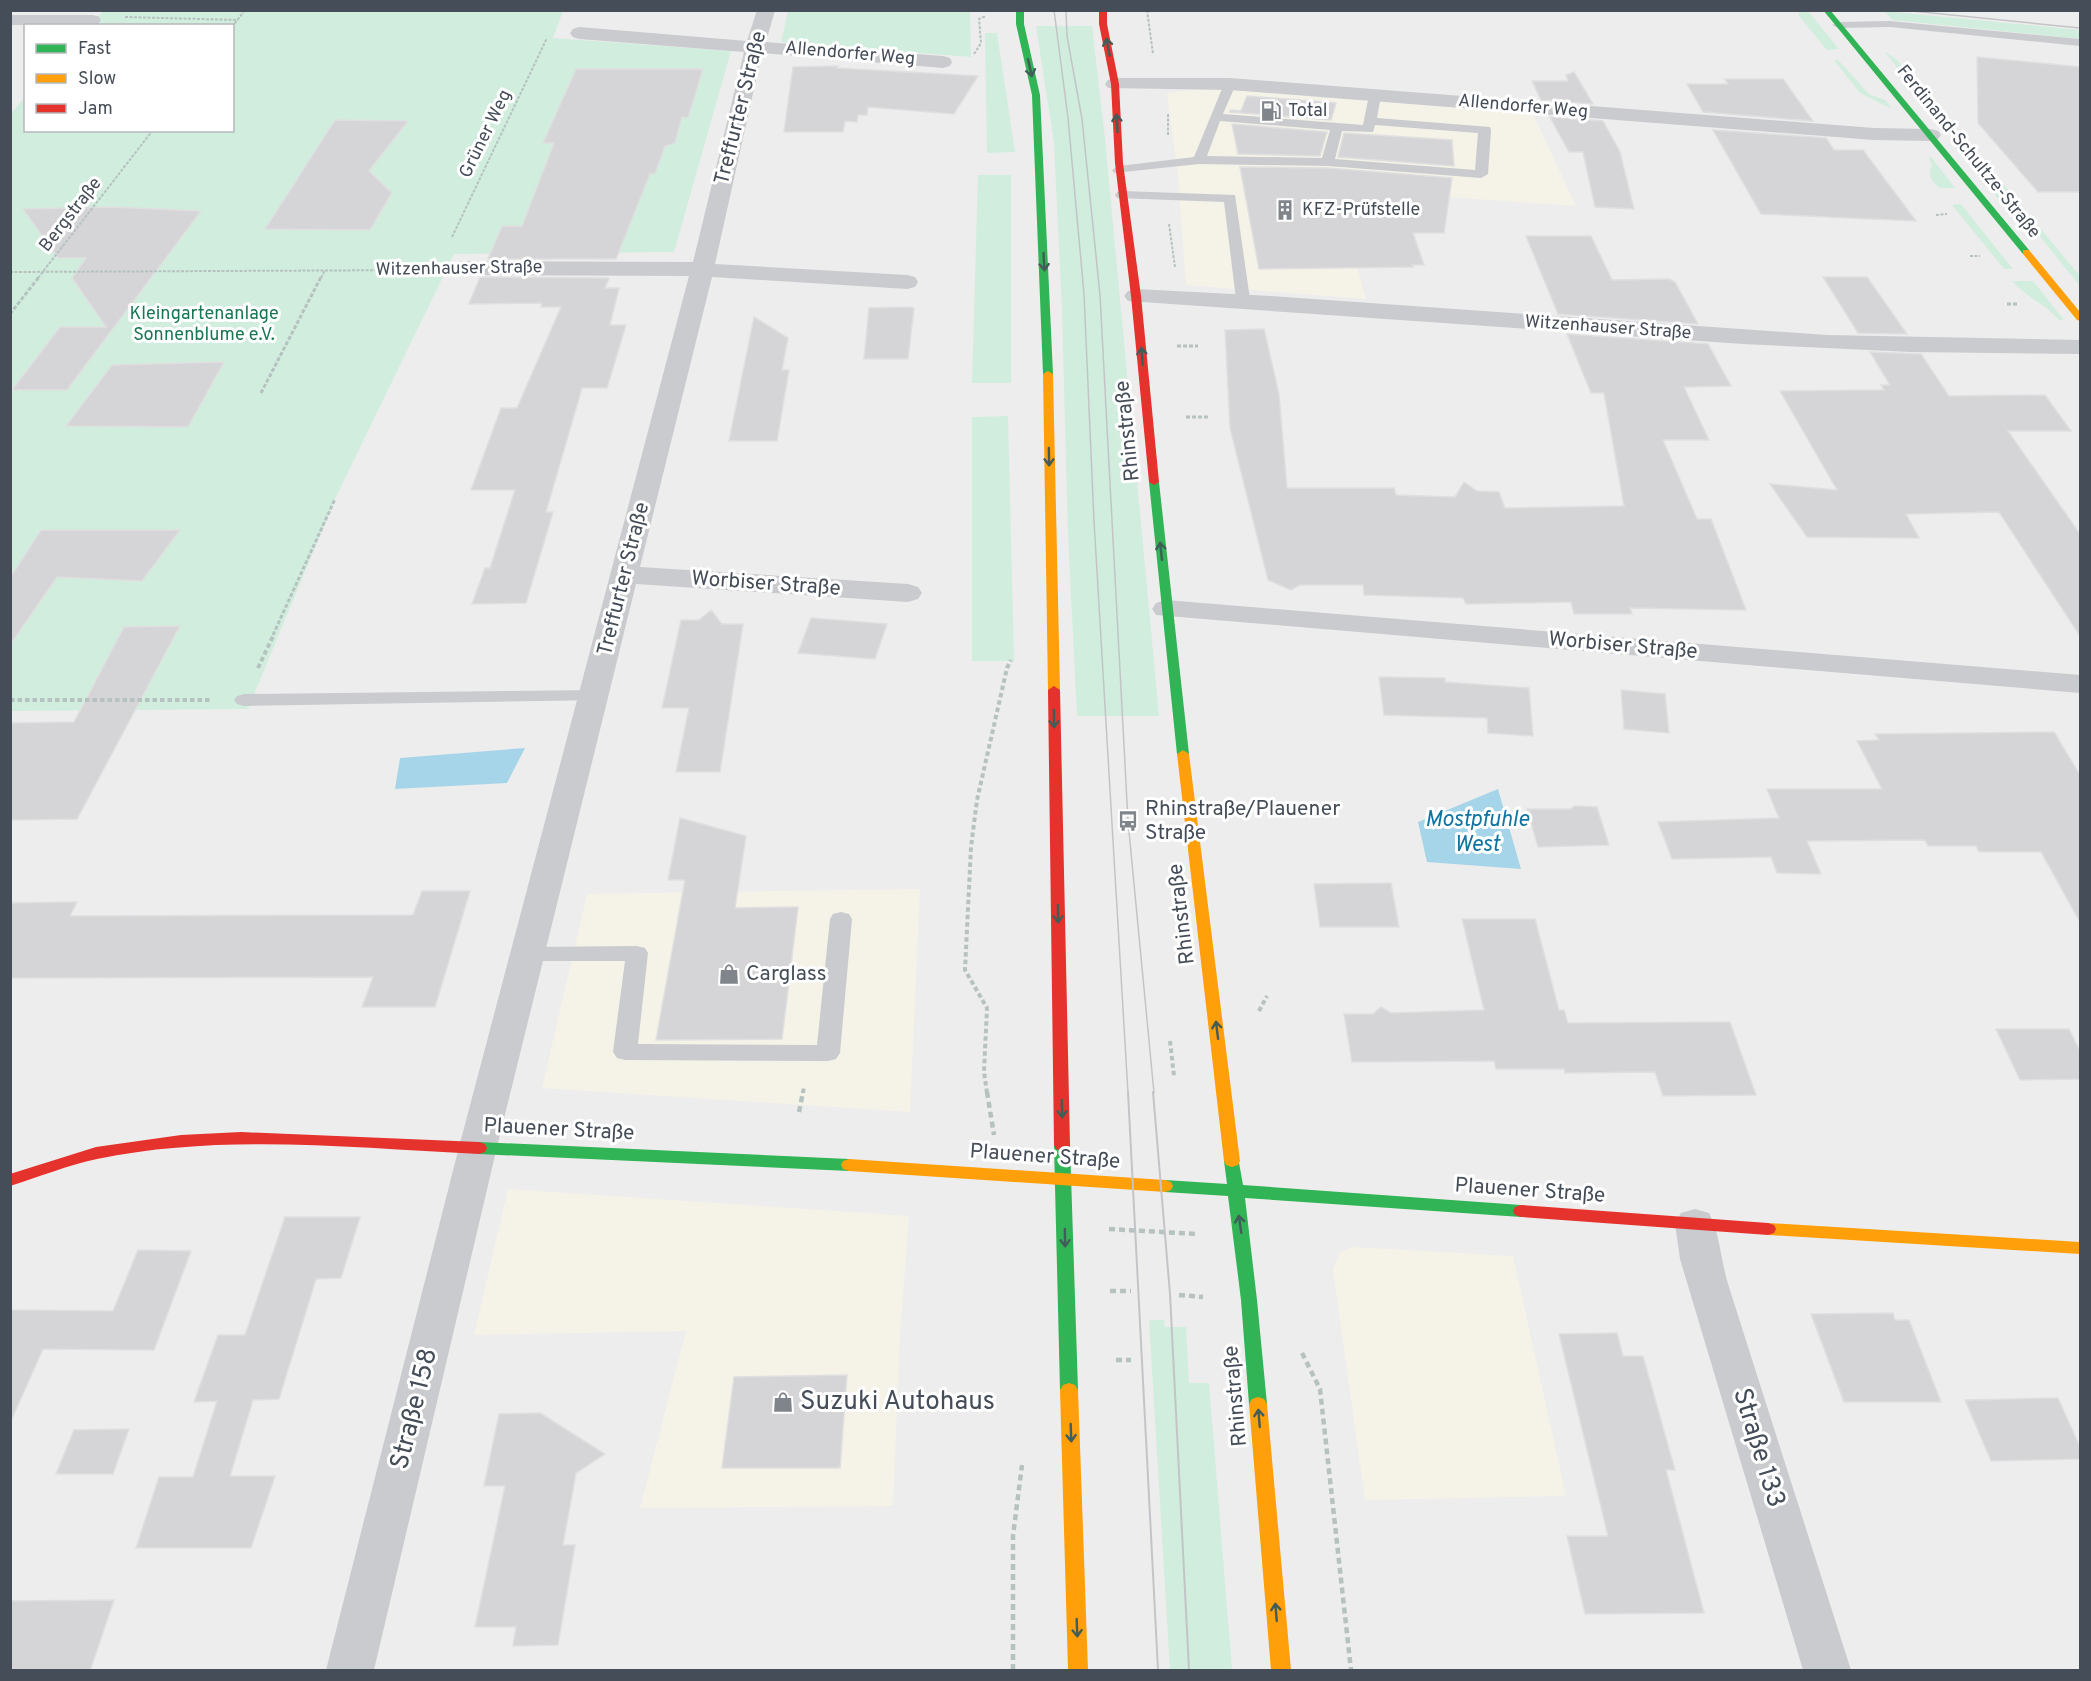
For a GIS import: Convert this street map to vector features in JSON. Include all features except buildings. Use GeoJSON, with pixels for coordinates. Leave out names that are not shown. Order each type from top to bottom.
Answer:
{"type":"FeatureCollection","features":[{"type":"Feature","properties":{"kind":"main road"},"geometry":{"type":"LineString","coordinates":[[1020,10],[1020,24],[1036,95],[1046,295],[1063,1179],[1078,1671]]}},
{"type":"Feature","properties":{"kind":"main road","name":"Rhinstraße"},"geometry":{"type":"LineString","coordinates":[[1102,10],[1115,84],[1119,170],[1136,296],[1166,609],[1250,1300],[1281,1671]]}},
{"type":"Feature","properties":{"kind":"main road","name":"Ferdinand-Schultze-Straße"},"geometry":{"type":"LineString","coordinates":[[1826,10],[2080,318]]}},
{"type":"Feature","properties":{"kind":"main road","name":"Plauener Straße"},"geometry":{"type":"LineString","coordinates":[[10,1180],[44,1167],[115,1148],[184,1139],[241,1138],[922,1168],[1695,1224],[2080,1248]]}},
{"type":"Feature","properties":{"kind":"street","name":"Treffurter Straße"},"geometry":{"type":"LineString","coordinates":[[478,1147],[702,270],[747,73],[766,10]]}},
{"type":"Feature","properties":{"kind":"street"},"geometry":{"type":"LineString","coordinates":[[10,20],[92,20]]}},
{"type":"Feature","properties":{"kind":"street","name":"Allendorfer Weg"},"geometry":{"type":"LineString","coordinates":[[579,33],[943,62]]}},
{"type":"Feature","properties":{"kind":"street","name":"Allendorfer Weg"},"geometry":{"type":"LineString","coordinates":[[1115,84],[1230,84],[1874,134],[1930,135]]}},
{"type":"Feature","properties":{"kind":"street","name":"Witzenhauser Straße"},"geometry":{"type":"LineString","coordinates":[[462,268],[675,268],[907,282]]}},
{"type":"Feature","properties":{"kind":"street","name":"Witzenhauser Straße"},"geometry":{"type":"LineString","coordinates":[[1136,296],[1243,299],[1812,342],[1922,346],[2080,347]]}},
{"type":"Feature","properties":{"kind":"street","name":"Worbiser Straße"},"geometry":{"type":"LineString","coordinates":[[625,575],[908,593]]}},
{"type":"Feature","properties":{"kind":"street","name":"Worbiser Straße"},"geometry":{"type":"LineString","coordinates":[[1166,609],[2080,684]]}},
{"type":"Feature","properties":{"kind":"street","name":"Straße 158"},"geometry":{"type":"LineString","coordinates":[[350,1671],[478,1147]]}},
{"type":"Feature","properties":{"kind":"street","name":"Straße 133"},"geometry":{"type":"LineString","coordinates":[[1695,1224],[1700,1259],[1707,1284],[1827,1671]]}},
{"type":"Feature","properties":{"kind":"lane"},"geometry":{"type":"LineString","coordinates":[[1838,25],[1890,24],[2080,43]]}},
{"type":"Feature","properties":{"kind":"lane"},"geometry":{"type":"LineString","coordinates":[[1199,159],[1230,84]]}},
{"type":"Feature","properties":{"kind":"lane"},"geometry":{"type":"LineString","coordinates":[[1215,117],[1368,129],[1375,95]]}},
{"type":"Feature","properties":{"kind":"lane"},"geometry":{"type":"LineString","coordinates":[[1119,170],[1199,159],[1328,162],[1481,174],[1485,130],[1370,121]]}},
{"type":"Feature","properties":{"kind":"lane"},"geometry":{"type":"LineString","coordinates":[[1328,162],[1336,126]]}},
{"type":"Feature","properties":{"kind":"lane"},"geometry":{"type":"LineString","coordinates":[[1122,195],[1230,198],[1243,299]]}},
{"type":"Feature","properties":{"kind":"lane"},"geometry":{"type":"LineString","coordinates":[[243,700],[595,696]]}},
{"type":"Feature","properties":{"kind":"lane"},"geometry":{"type":"LineString","coordinates":[[529,954],[637,953],[625,1052],[828,1053],[842,919]]}},
{"type":"Feature","properties":{"kind":"path"},"geometry":{"type":"LineString","coordinates":[[234,25],[245,10]]}},
{"type":"Feature","properties":{"kind":"path"},"geometry":{"type":"LineString","coordinates":[[1147,10],[1154,59],[1162,83]]}},
{"type":"Feature","properties":{"kind":"path"},"geometry":{"type":"LineString","coordinates":[[980,31],[979,19],[990,14]]}},
{"type":"Feature","properties":{"kind":"path"},"geometry":{"type":"LineString","coordinates":[[92,20],[106,17],[238,20]]}},
{"type":"Feature","properties":{"kind":"path","name":"Grüner Weg"},"geometry":{"type":"LineString","coordinates":[[436,270],[550,32]]}},
{"type":"Feature","properties":{"kind":"path","name":"Bergstraße"},"geometry":{"type":"LineString","coordinates":[[10,314],[45,272],[151,132]]}},
{"type":"Feature","properties":{"kind":"path"},"geometry":{"type":"LineString","coordinates":[[1936,214],[1947,214]]}},
{"type":"Feature","properties":{"kind":"path"},"geometry":{"type":"LineString","coordinates":[[1970,256],[1980,256]]}},
{"type":"Feature","properties":{"kind":"path","name":"Witzenhauser Straße"},"geometry":{"type":"LineString","coordinates":[[10,272],[462,268]]}},
{"type":"Feature","properties":{"kind":"path"},"geometry":{"type":"LineString","coordinates":[[261,393],[325,270]]}},
{"type":"Feature","properties":{"kind":"path"},"geometry":{"type":"LineString","coordinates":[[2007,304],[2017,304]]}},
{"type":"Feature","properties":{"kind":"path"},"geometry":{"type":"LineString","coordinates":[[1175,346],[1198,346]]}},
{"type":"Feature","properties":{"kind":"path"},"geometry":{"type":"LineString","coordinates":[[1182,417],[1209,417]]}},
{"type":"Feature","properties":{"kind":"path"},"geometry":{"type":"LineString","coordinates":[[10,700],[243,700],[335,500]]}},
{"type":"Feature","properties":{"kind":"path"},"geometry":{"type":"LineString","coordinates":[[1003,1175],[990,1124],[984,1072],[987,1008],[965,970],[971,847],[977,800],[1007,668]]}},
{"type":"Feature","properties":{"kind":"path"},"geometry":{"type":"LineString","coordinates":[[1170,1041],[1174,1076]]}},
{"type":"Feature","properties":{"kind":"path"},"geometry":{"type":"LineString","coordinates":[[799,1112],[805,1077]]}},
{"type":"Feature","properties":{"kind":"path"},"geometry":{"type":"LineString","coordinates":[[1179,1295],[1204,1297]]}},
{"type":"Feature","properties":{"kind":"path"},"geometry":{"type":"LineString","coordinates":[[1301,1350],[1320,1389],[1351,1671]]}},
{"type":"Feature","properties":{"kind":"path"},"geometry":{"type":"LineString","coordinates":[[1013,1671],[1013,1536],[1023,1462]]}},
{"type":"Feature","properties":{"kind":"shaded area"},"geometry":{"type":"Polygon","coordinates":[[[1209,88],[1533,114],[1576,206],[1336,189],[1366,299],[1186,285],[1178,176],[1167,93],[1209,88]]]}},
{"type":"Feature","properties":{"kind":"shaded area"},"geometry":{"type":"Polygon","coordinates":[[[920,889],[910,1112],[542,1088],[587,894],[920,889]]]}},
{"type":"Feature","properties":{"kind":"shaded area","name":"Suzuki Autohaus"},"geometry":{"type":"Polygon","coordinates":[[[508,1189],[909,1216],[900,1336],[893,1506],[640,1508],[686,1331],[474,1335],[508,1189]]]}},
{"type":"Feature","properties":{"kind":"shaded area"},"geometry":{"type":"Polygon","coordinates":[[[1354,1247],[1513,1256],[1566,1496],[1365,1500],[1333,1270],[1340,1252],[1354,1247]]]}},
{"type":"Feature","properties":{"kind":"green space"},"geometry":{"type":"Polygon","coordinates":[[[1801,10],[1808,11],[1839,49],[1827,50],[1798,15],[1801,10]]]}},
{"type":"Feature","properties":{"kind":"green space","name":"Kleingartenanlage Sonnenblume e.V."},"geometry":{"type":"Polygon","coordinates":[[[103,11],[563,11],[553,38],[731,51],[674,252],[454,254],[335,499],[248,709],[11,711],[11,113],[24,98],[24,132],[234,132],[234,24],[91,24],[103,11]]]}},
{"type":"Feature","properties":{"kind":"green space"},"geometry":{"type":"Polygon","coordinates":[[[788,11],[970,11],[971,57],[781,42],[788,11]]]}},
{"type":"Feature","properties":{"kind":"green space"},"geometry":{"type":"Polygon","coordinates":[[[1884,11],[2080,30],[2080,39],[1893,20],[1884,11]]]}},
{"type":"Feature","properties":{"kind":"green space"},"geometry":{"type":"Polygon","coordinates":[[[1036,26],[1092,26],[1105,139],[1159,716],[1077,716],[1054,143],[1036,26]]]}},
{"type":"Feature","properties":{"kind":"green space"},"geometry":{"type":"Polygon","coordinates":[[[985,33],[997,33],[1015,152],[987,153],[985,33]]]}},
{"type":"Feature","properties":{"kind":"green space"},"geometry":{"type":"Polygon","coordinates":[[[1884,51],[1896,59],[1938,108],[1923,108],[1917,92],[1884,51]]]}},
{"type":"Feature","properties":{"kind":"green space"},"geometry":{"type":"Polygon","coordinates":[[[1834,60],[1838,60],[1869,94],[1885,100],[1892,109],[1860,93],[1834,60]]]}},
{"type":"Feature","properties":{"kind":"green space"},"geometry":{"type":"Polygon","coordinates":[[[1967,141],[2080,276],[2080,286],[2017,208],[2002,203],[1952,144],[1967,141]]]}},
{"type":"Feature","properties":{"kind":"green space"},"geometry":{"type":"Polygon","coordinates":[[[1928,157],[1932,158],[1955,188],[1939,188],[1936,185],[1930,175],[1932,165],[1928,157]]]}},
{"type":"Feature","properties":{"kind":"green space"},"geometry":{"type":"Polygon","coordinates":[[[978,175],[1011,175],[1011,383],[972,383],[978,175]]]}},
{"type":"Feature","properties":{"kind":"green space"},"geometry":{"type":"Polygon","coordinates":[[[1961,204],[2013,269],[2004,269],[1952,205],[1961,204]]]}},
{"type":"Feature","properties":{"kind":"green space"},"geometry":{"type":"Polygon","coordinates":[[[2012,281],[2033,281],[2064,320],[2059,320],[2012,281]]]}},
{"type":"Feature","properties":{"kind":"green space"},"geometry":{"type":"Polygon","coordinates":[[[1008,416],[1014,661],[972,661],[972,417],[1008,416]]]}},
{"type":"Feature","properties":{"kind":"green space"},"geometry":{"type":"Polygon","coordinates":[[[1149,1320],[1164,1320],[1165,1327],[1186,1327],[1189,1383],[1209,1383],[1232,1670],[1170,1670],[1149,1320]]]}},
{"type":"Feature","properties":{"kind":"water"},"geometry":{"type":"Polygon","coordinates":[[[525,748],[507,783],[395,789],[400,758],[525,748]]]}},
{"type":"Feature","properties":{"kind":"water","name":"Mostpfuhle West"},"geometry":{"type":"Polygon","coordinates":[[[1498,789],[1521,869],[1427,862],[1418,822],[1498,789]]]}},
{"type":"Feature","properties":{"kind":"tram line"},"geometry":{"type":"LineString","coordinates":[[1054,10],[1068,118],[1084,294],[1094,521],[1128,1093]]}},
{"type":"Feature","properties":{"kind":"tram line"},"geometry":{"type":"LineString","coordinates":[[1066,10],[1067,36],[1082,119],[1100,295],[1128,821],[1154,1093]]}},
{"type":"Feature","properties":{"kind":"tram line"},"geometry":{"type":"LineString","coordinates":[[1902,10],[2080,28]]}},
{"type":"Feature","properties":{"kind":"tram line"},"geometry":{"type":"LineString","coordinates":[[1128,1092],[1158,1670]]}},
{"type":"Feature","properties":{"kind":"tram line"},"geometry":{"type":"LineString","coordinates":[[1153,1092],[1170,1294],[1189,1670]]}},
{"type":"Feature","properties":{"kind":"traffic: fast"},"geometry":{"type":"LineString","coordinates":[[1020,10],[1020,24],[1036,95],[1048,374]]}},
{"type":"Feature","properties":{"kind":"traffic: fast"},"geometry":{"type":"LineString","coordinates":[[1826,10],[2026,252]]}},
{"type":"Feature","properties":{"kind":"traffic: fast"},"geometry":{"type":"LineString","coordinates":[[1154,482],[1183,754]]}},
{"type":"Feature","properties":{"kind":"traffic: fast"},"geometry":{"type":"LineString","coordinates":[[1062,1145],[1069,1390]]}},
{"type":"Feature","properties":{"kind":"traffic: fast"},"geometry":{"type":"LineString","coordinates":[[479,1148],[849,1165]]}},
{"type":"Feature","properties":{"kind":"traffic: fast"},"geometry":{"type":"LineString","coordinates":[[1232,1161],[1249,1300],[1258,1404]]}},
{"type":"Feature","properties":{"kind":"traffic: fast"},"geometry":{"type":"LineString","coordinates":[[1165,1186],[1521,1211]]}},
{"type":"Feature","properties":{"kind":"traffic: slow"},"geometry":{"type":"LineString","coordinates":[[2026,252],[2080,318]]}},
{"type":"Feature","properties":{"kind":"traffic: slow"},"geometry":{"type":"LineString","coordinates":[[1048,374],[1054,690]]}},
{"type":"Feature","properties":{"kind":"traffic: slow"},"geometry":{"type":"LineString","coordinates":[[1183,754],[1232,1161]]}},
{"type":"Feature","properties":{"kind":"traffic: slow"},"geometry":{"type":"LineString","coordinates":[[849,1165],[1165,1186]]}},
{"type":"Feature","properties":{"kind":"traffic: slow"},"geometry":{"type":"LineString","coordinates":[[1768,1229],[2080,1248]]}},
{"type":"Feature","properties":{"kind":"traffic: slow"},"geometry":{"type":"LineString","coordinates":[[1069,1390],[1078,1670]]}},
{"type":"Feature","properties":{"kind":"traffic: slow"},"geometry":{"type":"LineString","coordinates":[[1258,1404],[1281,1670]]}},
{"type":"Feature","properties":{"kind":"traffic: jam"},"geometry":{"type":"LineString","coordinates":[[1103,10],[1103,24],[1115,84],[1119,163],[1136,296],[1154,482]]}},
{"type":"Feature","properties":{"kind":"traffic: jam"},"geometry":{"type":"LineString","coordinates":[[1054,690],[1062,1145]]}},
{"type":"Feature","properties":{"kind":"traffic: jam"},"geometry":{"type":"LineString","coordinates":[[10,1180],[96,1153],[181,1141],[241,1138],[479,1148]]}},
{"type":"Feature","properties":{"kind":"traffic: jam"},"geometry":{"type":"LineString","coordinates":[[1521,1211],[1768,1229]]}},
{"type":"Feature","properties":{"kind":"place","name":"Total"},"geometry":{"type":"Point","coordinates":[1271,111]}},
{"type":"Feature","properties":{"kind":"place","name":"KFZ-Prüfstelle"},"geometry":{"type":"Point","coordinates":[1285,210]}},
{"type":"Feature","properties":{"kind":"place","name":"Rhinstraße/Plauener Straße"},"geometry":{"type":"Point","coordinates":[1128,821]}},
{"type":"Feature","properties":{"kind":"place","name":"Carglass"},"geometry":{"type":"Point","coordinates":[729,974]}},
{"type":"Feature","properties":{"kind":"place","name":"Suzuki Autohaus"},"geometry":{"type":"Point","coordinates":[783,1402]}}]}
